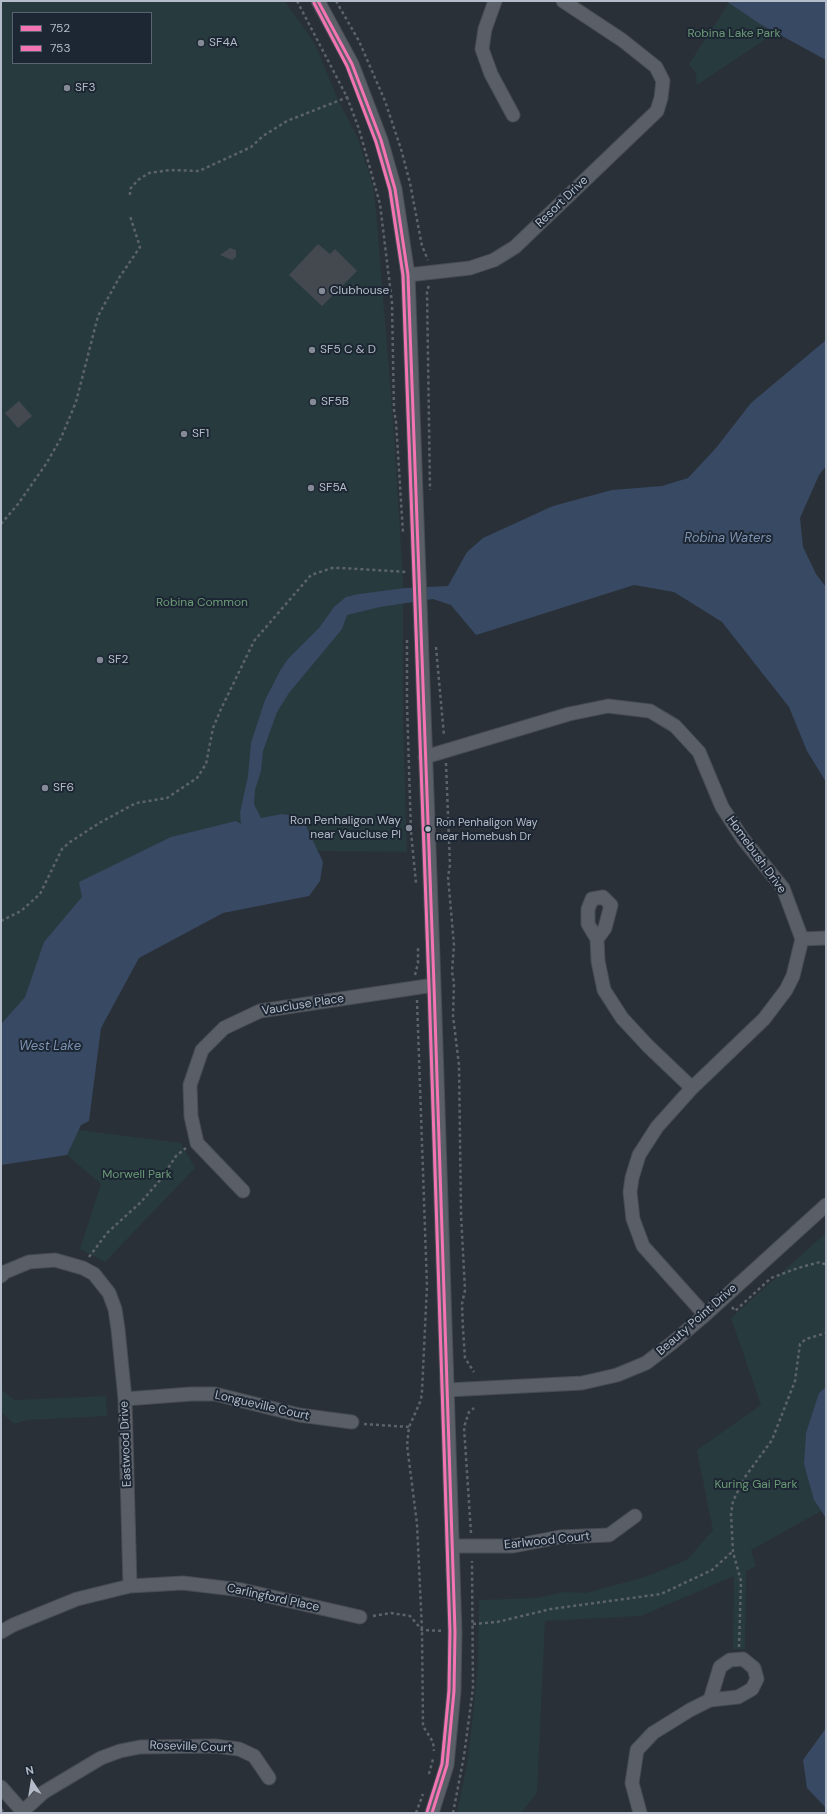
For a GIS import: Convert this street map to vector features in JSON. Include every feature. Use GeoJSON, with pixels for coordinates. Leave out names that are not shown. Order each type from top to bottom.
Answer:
{"type":"FeatureCollection","features":[{"type":"Feature","properties":{"kind":"street"},"geometry":{"type":"LineString","coordinates":[[318,1],[348,57],[364,92],[382,140],[394,189],[408,276],[419,613],[434,985],[455,1632],[454,1691],[446,1765],[432,1813]]}},
{"type":"Feature","properties":{"kind":"street"},"geometry":{"type":"LineString","coordinates":[[495,1],[485,29],[482,49],[491,74],[513,115]]}},
{"type":"Feature","properties":{"kind":"street","name":"Resort Drive"},"geometry":{"type":"LineString","coordinates":[[408,276],[470,268],[494,260],[515,247],[657,111],[661,98],[663,81],[656,67],[622,40],[563,1]]}},
{"type":"Feature","properties":{"kind":"street","name":"Homebush Drive"},"geometry":{"type":"LineString","coordinates":[[425,757],[568,714],[608,706],[650,711],[675,726],[699,752],[722,807],[742,840],[783,888],[802,939]]}},
{"type":"Feature","properties":{"kind":"street"},"geometry":{"type":"LineString","coordinates":[[705,1315],[643,1246],[633,1219],[630,1192],[632,1178],[639,1155],[657,1127],[692,1088],[748,1036],[778,1002],[793,976],[802,939],[826,938]]}},
{"type":"Feature","properties":{"kind":"street"},"geometry":{"type":"LineString","coordinates":[[597,939],[598,960],[604,990],[628,1023],[692,1088]]}},
{"type":"Feature","properties":{"kind":"street","name":"Vaucluse Place"},"geometry":{"type":"LineString","coordinates":[[197,1142],[191,1116],[190,1085],[202,1050],[224,1028],[260,1011],[434,985]]}},
{"type":"Feature","properties":{"kind":"street"},"geometry":{"type":"LineString","coordinates":[[197,1142],[244,1191]]}},
{"type":"Feature","properties":{"kind":"street","name":"Beauty Point Drive"},"geometry":{"type":"LineString","coordinates":[[446,1390],[582,1383],[617,1375],[646,1362],[657,1355],[705,1315],[826,1205]]}},
{"type":"Feature","properties":{"kind":"street"},"geometry":{"type":"LineString","coordinates":[[1,1276],[5,1272],[28,1262],[55,1260],[82,1268]]}},
{"type":"Feature","properties":{"kind":"street","name":"Eastwood Drive"},"geometry":{"type":"LineString","coordinates":[[82,1268],[94,1274],[103,1284],[113,1302],[121,1353],[125,1399],[130,1586]]}},
{"type":"Feature","properties":{"kind":"street","name":"Longueville Court"},"geometry":{"type":"LineString","coordinates":[[125,1399],[191,1394],[215,1394],[299,1415],[352,1422]]}},
{"type":"Feature","properties":{"kind":"street","name":"Earlwood Court"},"geometry":{"type":"LineString","coordinates":[[452,1546],[513,1546],[560,1537],[608,1535],[635,1516]]}},
{"type":"Feature","properties":{"kind":"street","name":"Carlingford Place"},"geometry":{"type":"LineString","coordinates":[[1,1632],[13,1625],[77,1599],[130,1586],[183,1583],[242,1590],[360,1617]]}},
{"type":"Feature","properties":{"kind":"street"},"geometry":{"type":"LineString","coordinates":[[640,1813],[632,1783],[637,1750],[653,1733],[710,1700],[738,1697],[752,1689],[757,1679],[754,1668],[743,1659],[730,1660],[720,1667],[710,1700]]}},
{"type":"Feature","properties":{"kind":"street","name":"Roseville Court"},"geometry":{"type":"LineString","coordinates":[[23,1812],[44,1792],[101,1758],[120,1751],[140,1747],[215,1746],[239,1749],[254,1756],[269,1778]]}},
{"type":"Feature","properties":{"kind":"street"},"geometry":{"type":"LineString","coordinates":[[1,1787],[23,1812]]}},
{"type":"Feature","properties":{"kind":"path"},"geometry":{"type":"LineString","coordinates":[[297,1],[347,97],[359,129],[380,204],[392,303],[394,410],[403,535]]}},
{"type":"Feature","properties":{"kind":"path"},"geometry":{"type":"LineString","coordinates":[[130,195],[130,190],[138,180],[149,173],[170,170],[199,171],[251,147],[263,136],[287,121],[347,97],[364,92]]}},
{"type":"Feature","properties":{"kind":"path"},"geometry":{"type":"LineString","coordinates":[[1,524],[18,504],[46,464],[64,430],[76,402],[98,316],[119,278],[140,247],[130,216]]}},
{"type":"Feature","properties":{"kind":"path"},"geometry":{"type":"LineString","coordinates":[[430,280],[427,290],[430,492]]}},
{"type":"Feature","properties":{"kind":"path"},"geometry":{"type":"LineString","coordinates":[[1,921],[21,911],[40,894],[62,849],[70,842],[101,822],[136,803],[167,798],[197,778],[206,764],[213,728],[218,715],[254,641],[311,575],[327,569],[342,568],[408,572],[407,565]]}},
{"type":"Feature","properties":{"kind":"path"},"geometry":{"type":"LineString","coordinates":[[407,638],[410,824],[416,888]]}},
{"type":"Feature","properties":{"kind":"path"},"geometry":{"type":"LineString","coordinates":[[436,646],[444,736]]}},
{"type":"Feature","properties":{"kind":"path"},"geometry":{"type":"LineString","coordinates":[[446,762],[450,865],[448,877],[454,944],[452,972],[453,1016],[459,1065],[461,1214],[465,1290],[462,1304],[466,1358],[474,1372]]}},
{"type":"Feature","properties":{"kind":"path"},"geometry":{"type":"LineString","coordinates":[[418,943],[418,963],[414,975],[417,987],[427,1286],[421,1400],[409,1427],[407,1445],[417,1524],[422,1630],[423,1726],[433,1742],[434,1749],[427,1781]]}},
{"type":"Feature","properties":{"kind":"path"},"geometry":{"type":"LineString","coordinates":[[82,1268],[93,1250],[107,1233],[141,1202],[161,1179],[176,1156],[197,1142]]}},
{"type":"Feature","properties":{"kind":"path"},"geometry":{"type":"LineString","coordinates":[[723,1298],[735,1311],[771,1278],[820,1262],[826,1266]]}},
{"type":"Feature","properties":{"kind":"path"},"geometry":{"type":"LineString","coordinates":[[736,1659],[740,1645],[741,1581],[733,1552],[731,1514],[733,1501],[745,1477],[772,1440],[795,1381],[800,1344],[806,1339],[826,1333]]}},
{"type":"Feature","properties":{"kind":"path"},"geometry":{"type":"LineString","coordinates":[[471,1534],[464,1426],[469,1412],[474,1408]]}},
{"type":"Feature","properties":{"kind":"path"},"geometry":{"type":"LineString","coordinates":[[352,1422],[409,1427]]}},
{"type":"Feature","properties":{"kind":"path"},"geometry":{"type":"LineString","coordinates":[[473,1624],[497,1622],[551,1609],[661,1594],[712,1570],[733,1552]]}},
{"type":"Feature","properties":{"kind":"path"},"geometry":{"type":"LineString","coordinates":[[360,1617],[391,1613],[410,1616],[422,1630],[455,1632]]}},
{"type":"Feature","properties":{"kind":"path"},"geometry":{"type":"LineString","coordinates":[[416,1813],[425,1787]]}},
{"type":"Feature","properties":{"kind":"path"},"geometry":{"type":"LineString","coordinates":[[1,1809],[4,1813]]}},
{"type":"Feature","properties":{"kind":"green space","name":"Robina Common"},"geometry":{"type":"Polygon","coordinates":[[[1,1],[285,1],[315,44],[338,100],[358,138],[373,186],[393,420],[403,579],[403,723],[407,852],[318,851],[302,817],[83,897],[45,942],[25,997],[1,1024],[1,1]]]}},
{"type":"Feature","properties":{"kind":"green space","name":"Robina Lake Park"},"geometry":{"type":"Polygon","coordinates":[[[729,3],[775,33],[697,85],[696,73],[689,64],[729,3]]]}},
{"type":"Feature","properties":{"kind":"green space","name":"Morwell Park"},"geometry":{"type":"Polygon","coordinates":[[[78,1130],[181,1143],[195,1168],[105,1262],[80,1249],[101,1184],[67,1155],[78,1130]]]}},
{"type":"Feature","properties":{"kind":"green space","name":"Kuring Gai Park"},"geometry":{"type":"Polygon","coordinates":[[[826,1233],[826,1387],[819,1393],[814,1499],[821,1511],[751,1550],[756,1566],[746,1571],[745,1649],[733,1649],[734,1576],[641,1616],[545,1621],[537,1793],[521,1813],[457,1813],[468,1759],[478,1666],[479,1600],[536,1598],[564,1592],[586,1593],[645,1577],[687,1560],[713,1530],[697,1450],[761,1405],[731,1318],[826,1233]]]}},
{"type":"Feature","properties":{"kind":"green space"},"geometry":{"type":"Polygon","coordinates":[[[1,1389],[14,1400],[106,1396],[107,1416],[27,1420],[14,1424],[1,1412],[1,1389]]]}},
{"type":"Feature","properties":{"kind":"water"},"geometry":{"type":"Polygon","coordinates":[[[726,1],[826,1],[826,60],[760,24],[726,1]]]}},
{"type":"Feature","properties":{"kind":"water","name":"Robina Waters"},"geometry":{"type":"Polygon","coordinates":[[[826,340],[826,466],[819,475],[800,518],[803,547],[816,574],[826,587],[826,782],[807,751],[789,707],[722,622],[674,592],[634,585],[476,635],[451,605],[433,599],[380,607],[347,615],[342,629],[289,693],[277,712],[263,751],[261,771],[255,790],[254,804],[261,818],[282,814],[302,817],[323,862],[320,881],[309,896],[223,913],[139,958],[101,1028],[89,1121],[81,1125],[67,1155],[1,1165],[1,1024],[25,997],[44,942],[82,897],[79,882],[171,837],[236,821],[241,824],[240,813],[248,776],[251,743],[265,700],[288,659],[319,628],[334,607],[346,597],[359,594],[405,588],[448,586],[467,552],[483,538],[553,506],[612,490],[662,486],[688,478],[716,448],[751,403],[826,340]]]}},
{"type":"Feature","properties":{"kind":"water"},"geometry":{"type":"Polygon","coordinates":[[[826,1387],[826,1518],[814,1500],[804,1464],[806,1433],[819,1393],[826,1387]]]}},
{"type":"Feature","properties":{"kind":"water"},"geometry":{"type":"Polygon","coordinates":[[[826,1728],[826,1808],[807,1788],[803,1760],[826,1728]]]}},
{"type":"Feature","properties":{"kind":"building","name":"Clubhouse"},"geometry":{"type":"Polygon","coordinates":[[[318,244],[330,254],[335,249],[357,271],[322,306],[289,275],[318,244]]]}},
{"type":"Feature","properties":{"kind":"building"},"geometry":{"type":"Polygon","coordinates":[[[230,248],[236,250],[236,257],[232,260],[220,255],[230,248]]]}},
{"type":"Feature","properties":{"kind":"building"},"geometry":{"type":"Polygon","coordinates":[[[19,401],[32,416],[18,428],[5,413],[19,401]]]}},
{"type":"Feature","properties":{"kind":"transit line","name":"752"},"geometry":{"type":"LineString","coordinates":[[318,1],[352,64],[381,140],[395,189],[408,275],[434,985],[455,1632],[454,1691],[447,1765],[432,1813]]}},
{"type":"Feature","properties":{"kind":"transit line","name":"753"},"geometry":{"type":"LineString","coordinates":[[314,3],[347,66],[376,142],[390,190],[403,275],[429,985],[450,1632],[449,1691],[442,1764],[427,1812]]}},
{"type":"Feature","properties":{"kind":"place","name":"SF4A"},"geometry":{"type":"Point","coordinates":[201,43]}},
{"type":"Feature","properties":{"kind":"place","name":"SF3"},"geometry":{"type":"Point","coordinates":[67,88]}},
{"type":"Feature","properties":{"kind":"place","name":"Clubhouse"},"geometry":{"type":"Point","coordinates":[322,291]}},
{"type":"Feature","properties":{"kind":"place","name":"SF5 C & D"},"geometry":{"type":"Point","coordinates":[312,350]}},
{"type":"Feature","properties":{"kind":"place","name":"SF5B"},"geometry":{"type":"Point","coordinates":[313,402]}},
{"type":"Feature","properties":{"kind":"place","name":"SF1"},"geometry":{"type":"Point","coordinates":[184,434]}},
{"type":"Feature","properties":{"kind":"place","name":"SF5A"},"geometry":{"type":"Point","coordinates":[311,488]}},
{"type":"Feature","properties":{"kind":"place","name":"SF2"},"geometry":{"type":"Point","coordinates":[100,660]}},
{"type":"Feature","properties":{"kind":"place","name":"SF6"},"geometry":{"type":"Point","coordinates":[45,788]}},
{"type":"Feature","properties":{"kind":"place","name":"Ron Penhaligon Way near Vaucluse Pl"},"geometry":{"type":"Point","coordinates":[409,828]}},
{"type":"Feature","properties":{"kind":"place","name":"Ron Penhaligon Way near Homebush Dr"},"geometry":{"type":"Point","coordinates":[428,829]}},
{"type":"Feature","properties":{"kind":"water label","name":"West Lake"},"geometry":{"type":"Point","coordinates":[50,1047]}}]}
